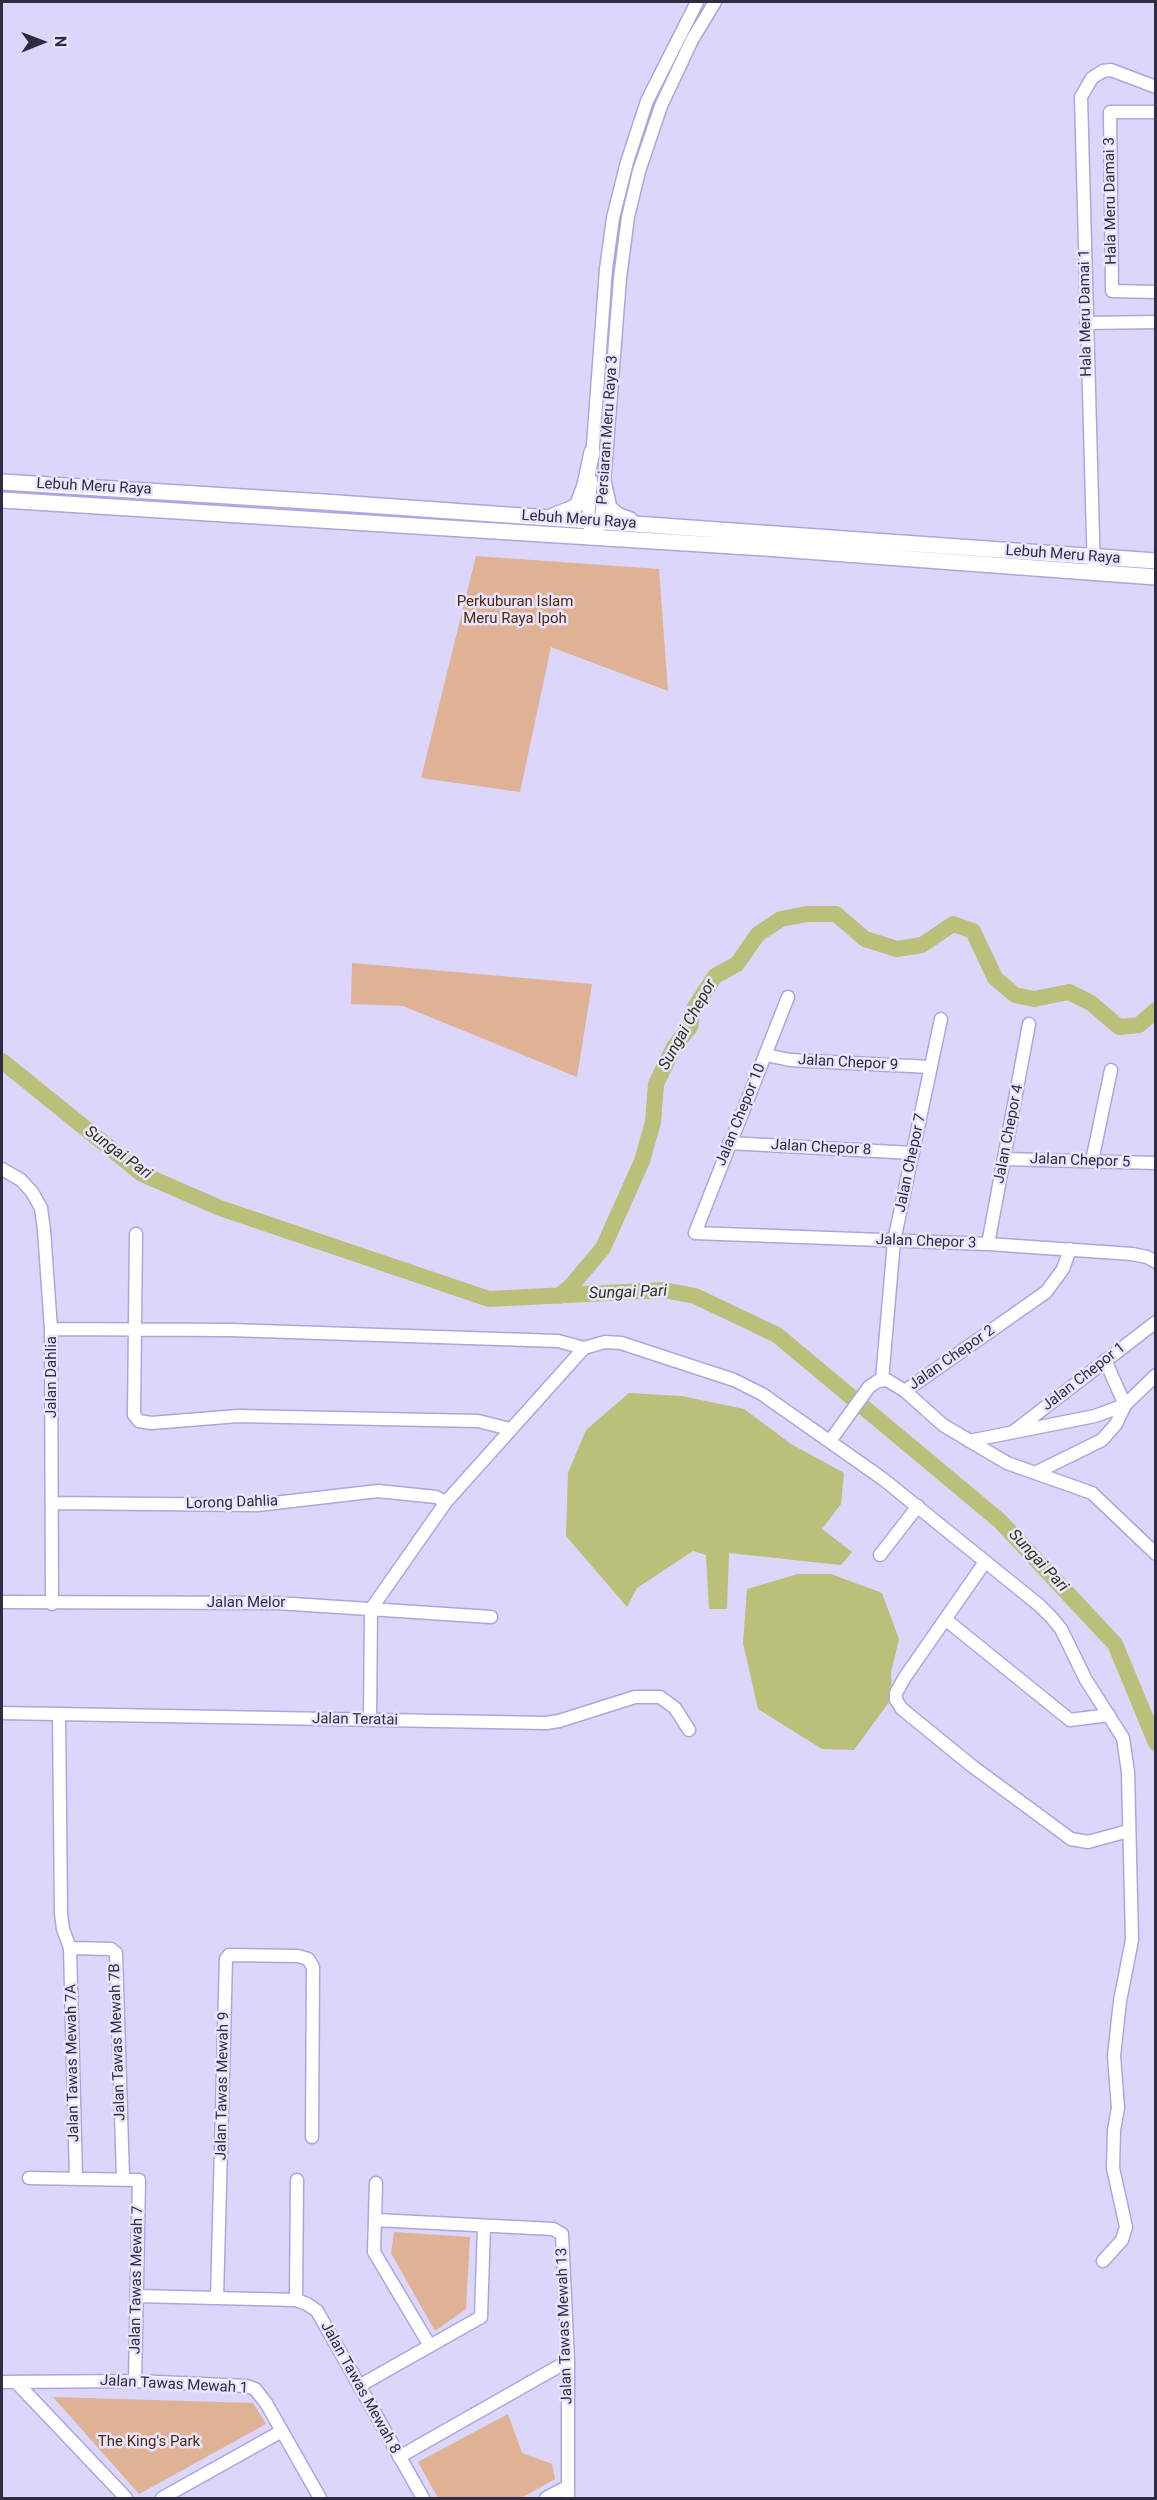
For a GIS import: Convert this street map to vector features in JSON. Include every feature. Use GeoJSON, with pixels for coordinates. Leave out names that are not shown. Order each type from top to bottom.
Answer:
{"type":"FeatureCollection","features":[{"type":"Feature","properties":{"kind":"main road"},"geometry":{"type":"LineString","coordinates":[[548,518],[566,512],[578,504],[585,486],[592,452]]}},
{"type":"Feature","properties":{"kind":"main road","name":"Lebuh Meru Raya"},"geometry":{"type":"LineString","coordinates":[[2,482],[594,521],[1094,566],[1155,577]]}},
{"type":"Feature","properties":{"kind":"main road"},"geometry":{"type":"LineString","coordinates":[[604,485],[609,507],[617,515],[654,526]]}},
{"type":"Feature","properties":{"kind":"main road","name":"Lebuh Meru Raya"},"geometry":{"type":"LineString","coordinates":[[2,500],[593,538],[1094,566],[1155,561]]}},
{"type":"Feature","properties":{"kind":"street","name":"Persiaran Meru Raya 3"},"geometry":{"type":"LineString","coordinates":[[593,538],[592,452],[606,269],[613,218],[627,162],[647,101],[697,2]]}},
{"type":"Feature","properties":{"kind":"street","name":"Persiaran Meru Raya 3"},"geometry":{"type":"LineString","coordinates":[[594,521],[604,485],[620,278],[628,217],[639,171],[661,106],[692,40],[715,2]]}},
{"type":"Feature","properties":{"kind":"street","name":"Hala Meru Damai 1"},"geometry":{"type":"LineString","coordinates":[[1094,566],[1081,97],[1097,73],[1111,70],[1155,87]]}},
{"type":"Feature","properties":{"kind":"street","name":"Hala Meru Damai 3"},"geometry":{"type":"LineString","coordinates":[[1155,112],[1110,112],[1112,291],[1155,292]]}},
{"type":"Feature","properties":{"kind":"street"},"geometry":{"type":"LineString","coordinates":[[1086,323],[1155,322]]}},
{"type":"Feature","properties":{"kind":"street"},"geometry":{"type":"LineString","coordinates":[[2,476],[21,483]]}},
{"type":"Feature","properties":{"kind":"street","name":"Jalan Chepor 10"},"geometry":{"type":"LineString","coordinates":[[695,1233],[788,997]]}},
{"type":"Feature","properties":{"kind":"street","name":"Jalan Chepor 7"},"geometry":{"type":"LineString","coordinates":[[882,1380],[894,1241],[941,1019]]}},
{"type":"Feature","properties":{"kind":"street","name":"Jalan Chepor 4"},"geometry":{"type":"LineString","coordinates":[[988,1244],[1029,1024]]}},
{"type":"Feature","properties":{"kind":"street","name":"Jalan Chepor 9"},"geometry":{"type":"LineString","coordinates":[[766,1055],[790,1060],[931,1067]]}},
{"type":"Feature","properties":{"kind":"street"},"geometry":{"type":"LineString","coordinates":[[1092,1161],[1112,1070]]}},
{"type":"Feature","properties":{"kind":"street","name":"Jalan Chepor 8"},"geometry":{"type":"LineString","coordinates":[[729,1143],[913,1153]]}},
{"type":"Feature","properties":{"kind":"street","name":"Jalan Chepor 5"},"geometry":{"type":"LineString","coordinates":[[1004,1159],[1155,1163]]}},
{"type":"Feature","properties":{"kind":"street","name":"Jalan Dahlia"},"geometry":{"type":"LineString","coordinates":[[2,1169],[21,1180],[32,1192],[41,1208],[51,1329],[52,1604]]}},
{"type":"Feature","properties":{"kind":"street","name":"Jalan Chepor 3"},"geometry":{"type":"LineString","coordinates":[[695,1233],[1070,1249],[1132,1254],[1147,1257],[1155,1262]]}},
{"type":"Feature","properties":{"kind":"street"},"geometry":{"type":"LineString","coordinates":[[135,1234],[134,1415],[139,1421],[152,1423],[238,1416],[442,1420],[478,1421],[510,1429]]}},
{"type":"Feature","properties":{"kind":"street","name":"Jalan Chepor 2"},"geometry":{"type":"LineString","coordinates":[[882,1380],[887,1380],[905,1391],[1046,1292],[1060,1275],[1070,1249]]}},
{"type":"Feature","properties":{"kind":"street","name":"Jalan Chepor 1"},"geometry":{"type":"LineString","coordinates":[[1013,1432],[1155,1322]]}},
{"type":"Feature","properties":{"kind":"street"},"geometry":{"type":"LineString","coordinates":[[51,1329],[230,1330],[558,1341],[584,1348],[605,1342],[621,1343],[727,1377],[762,1395],[830,1441],[918,1506],[1039,1605],[1061,1629],[1086,1680],[1120,1731],[1125,1745],[1132,1940],[1120,2001],[1114,2056],[1118,2108],[1114,2130],[1113,2168],[1125,2227],[1122,2240],[1103,2261]]}},
{"type":"Feature","properties":{"kind":"street"},"geometry":{"type":"LineString","coordinates":[[370,1720],[371,1609],[446,1502],[584,1348]]}},
{"type":"Feature","properties":{"kind":"street"},"geometry":{"type":"LineString","coordinates":[[1104,1360],[1125,1405]]}},
{"type":"Feature","properties":{"kind":"street"},"geometry":{"type":"LineString","coordinates":[[1035,1473],[1102,1440],[1116,1424],[1125,1405],[1155,1375]]}},
{"type":"Feature","properties":{"kind":"street"},"geometry":{"type":"LineString","coordinates":[[830,1441],[840,1424],[869,1387],[874,1382],[882,1380]]}},
{"type":"Feature","properties":{"kind":"street"},"geometry":{"type":"LineString","coordinates":[[905,1391],[943,1425],[1007,1463],[1092,1493],[1153,1548]]}},
{"type":"Feature","properties":{"kind":"street","name":"Jalan Chepor 1"},"geometry":{"type":"LineString","coordinates":[[969,1441],[1095,1416],[1125,1405]]}},
{"type":"Feature","properties":{"kind":"street","name":"Lorong Dahlia"},"geometry":{"type":"LineString","coordinates":[[53,1503],[257,1505],[378,1491],[435,1497],[446,1502]]}},
{"type":"Feature","properties":{"kind":"street"},"geometry":{"type":"LineString","coordinates":[[880,1555],[918,1506]]}},
{"type":"Feature","properties":{"kind":"street"},"geometry":{"type":"LineString","coordinates":[[985,1562],[896,1693],[896,1701],[902,1709],[972,1766],[1071,1839],[1088,1842],[1128,1832]]}},
{"type":"Feature","properties":{"kind":"street","name":"Jalan Melor"},"geometry":{"type":"LineString","coordinates":[[2,1602],[52,1604],[277,1603],[490,1617]]}},
{"type":"Feature","properties":{"kind":"street"},"geometry":{"type":"LineString","coordinates":[[945,1619],[1071,1720],[1109,1715]]}},
{"type":"Feature","properties":{"kind":"street","name":"Jalan Teratai"},"geometry":{"type":"LineString","coordinates":[[2,1713],[546,1723],[559,1722],[635,1697],[660,1697],[675,1708],[689,1730]]}},
{"type":"Feature","properties":{"kind":"street","name":"Jalan Tawas Mewah 7A"},"geometry":{"type":"LineString","coordinates":[[59,1714],[61,1914],[63,1929],[70,1948],[76,2178]]}},
{"type":"Feature","properties":{"kind":"street","name":"Jalan Tawas Mewah 7B"},"geometry":{"type":"LineString","coordinates":[[70,1948],[111,1949],[116,1953],[123,2178]]}},
{"type":"Feature","properties":{"kind":"street","name":"Jalan Tawas Mewah 9"},"geometry":{"type":"LineString","coordinates":[[217,2298],[226,1958],[228,1955],[298,1956],[308,1959],[313,1967],[312,2137]]}},
{"type":"Feature","properties":{"kind":"street"},"geometry":{"type":"LineString","coordinates":[[28,2178],[123,2178]]}},
{"type":"Feature","properties":{"kind":"street","name":"Jalan Tawas Mewah 7"},"geometry":{"type":"LineString","coordinates":[[123,2178],[139,2180],[135,2381]]}},
{"type":"Feature","properties":{"kind":"street"},"geometry":{"type":"LineString","coordinates":[[137,2296],[296,2300],[297,2180]]}},
{"type":"Feature","properties":{"kind":"street"},"geometry":{"type":"LineString","coordinates":[[376,2183],[374,2252],[430,2346]]}},
{"type":"Feature","properties":{"kind":"street","name":"Jalan Tawas Mewah 13"},"geometry":{"type":"LineString","coordinates":[[376,2220],[554,2229],[562,2234],[568,2361],[568,2493]]}},
{"type":"Feature","properties":{"kind":"street"},"geometry":{"type":"LineString","coordinates":[[360,2386],[481,2317],[484,2226]]}},
{"type":"Feature","properties":{"kind":"street","name":"Jalan Tawas Mewah 8"},"geometry":{"type":"LineString","coordinates":[[296,2300],[317,2311],[423,2499]]}},
{"type":"Feature","properties":{"kind":"street"},"geometry":{"type":"LineString","coordinates":[[399,2457],[568,2361]]}},
{"type":"Feature","properties":{"kind":"street","name":"Jalan Tawas Mewah 1"},"geometry":{"type":"LineString","coordinates":[[2,2382],[135,2381],[248,2386],[258,2392],[320,2499]]}},
{"type":"Feature","properties":{"kind":"street"},"geometry":{"type":"LineString","coordinates":[[16,2382],[126,2499]]}},
{"type":"Feature","properties":{"kind":"street"},"geometry":{"type":"LineString","coordinates":[[162,2499],[282,2431]]}},
{"type":"Feature","properties":{"kind":"street"},"geometry":{"type":"LineString","coordinates":[[546,2499],[568,2493]]}},
{"type":"Feature","properties":{"kind":"green space","name":"Perkuburan Islam Meru Raya Ipoh"},"geometry":{"type":"Polygon","coordinates":[[[476,556],[659,569],[668,691],[551,647],[520,792],[421,778],[476,556]]]}},
{"type":"Feature","properties":{"kind":"green space"},"geometry":{"type":"Polygon","coordinates":[[[352,963],[592,984],[577,1077],[403,1006],[351,1004],[352,963]]]}},
{"type":"Feature","properties":{"kind":"green space"},"geometry":{"type":"Polygon","coordinates":[[[394,2232],[470,2237],[466,2309],[435,2331],[391,2253],[394,2232]]]}},
{"type":"Feature","properties":{"kind":"green space","name":"The King's Park"},"geometry":{"type":"Polygon","coordinates":[[[53,2397],[253,2403],[266,2424],[139,2494],[53,2397]]]}},
{"type":"Feature","properties":{"kind":"green space"},"geometry":{"type":"Polygon","coordinates":[[[508,2414],[522,2453],[552,2464],[555,2479],[521,2498],[438,2498],[418,2462],[508,2414]]]}},
{"type":"Feature","properties":{"kind":"shaded area"},"geometry":{"type":"Polygon","coordinates":[[[629,1393],[682,1396],[744,1409],[791,1444],[844,1473],[841,1504],[822,1529],[852,1552],[841,1565],[729,1553],[727,1609],[709,1609],[706,1555],[693,1551],[637,1588],[627,1607],[566,1536],[568,1473],[586,1430],[629,1393]]]}},
{"type":"Feature","properties":{"kind":"shaded area"},"geometry":{"type":"Polygon","coordinates":[[[798,1574],[831,1574],[882,1593],[899,1639],[891,1672],[892,1698],[854,1750],[822,1749],[758,1709],[743,1643],[747,1589],[798,1574]]]}},
{"type":"Feature","properties":{"kind":"waterway","name":"Sungai Chepor"},"geometry":{"type":"LineString","coordinates":[[559,1296],[571,1286],[603,1248],[642,1161],[653,1122],[656,1084],[674,1047],[690,1027],[693,1010],[715,976],[737,964],[758,934],[781,919],[807,914],[836,914],[865,939],[897,949],[922,945],[953,924],[973,931],[995,978],[1015,995],[1034,999],[1069,992],[1091,1003],[1119,1027],[1139,1025],[1156,1010]]}},
{"type":"Feature","properties":{"kind":"waterway","name":"Sungai Pari"},"geometry":{"type":"LineString","coordinates":[[2,1061],[142,1174],[220,1208],[489,1299],[664,1290],[695,1296],[777,1335],[1000,1521],[1115,1644],[1156,1743]]}}]}
